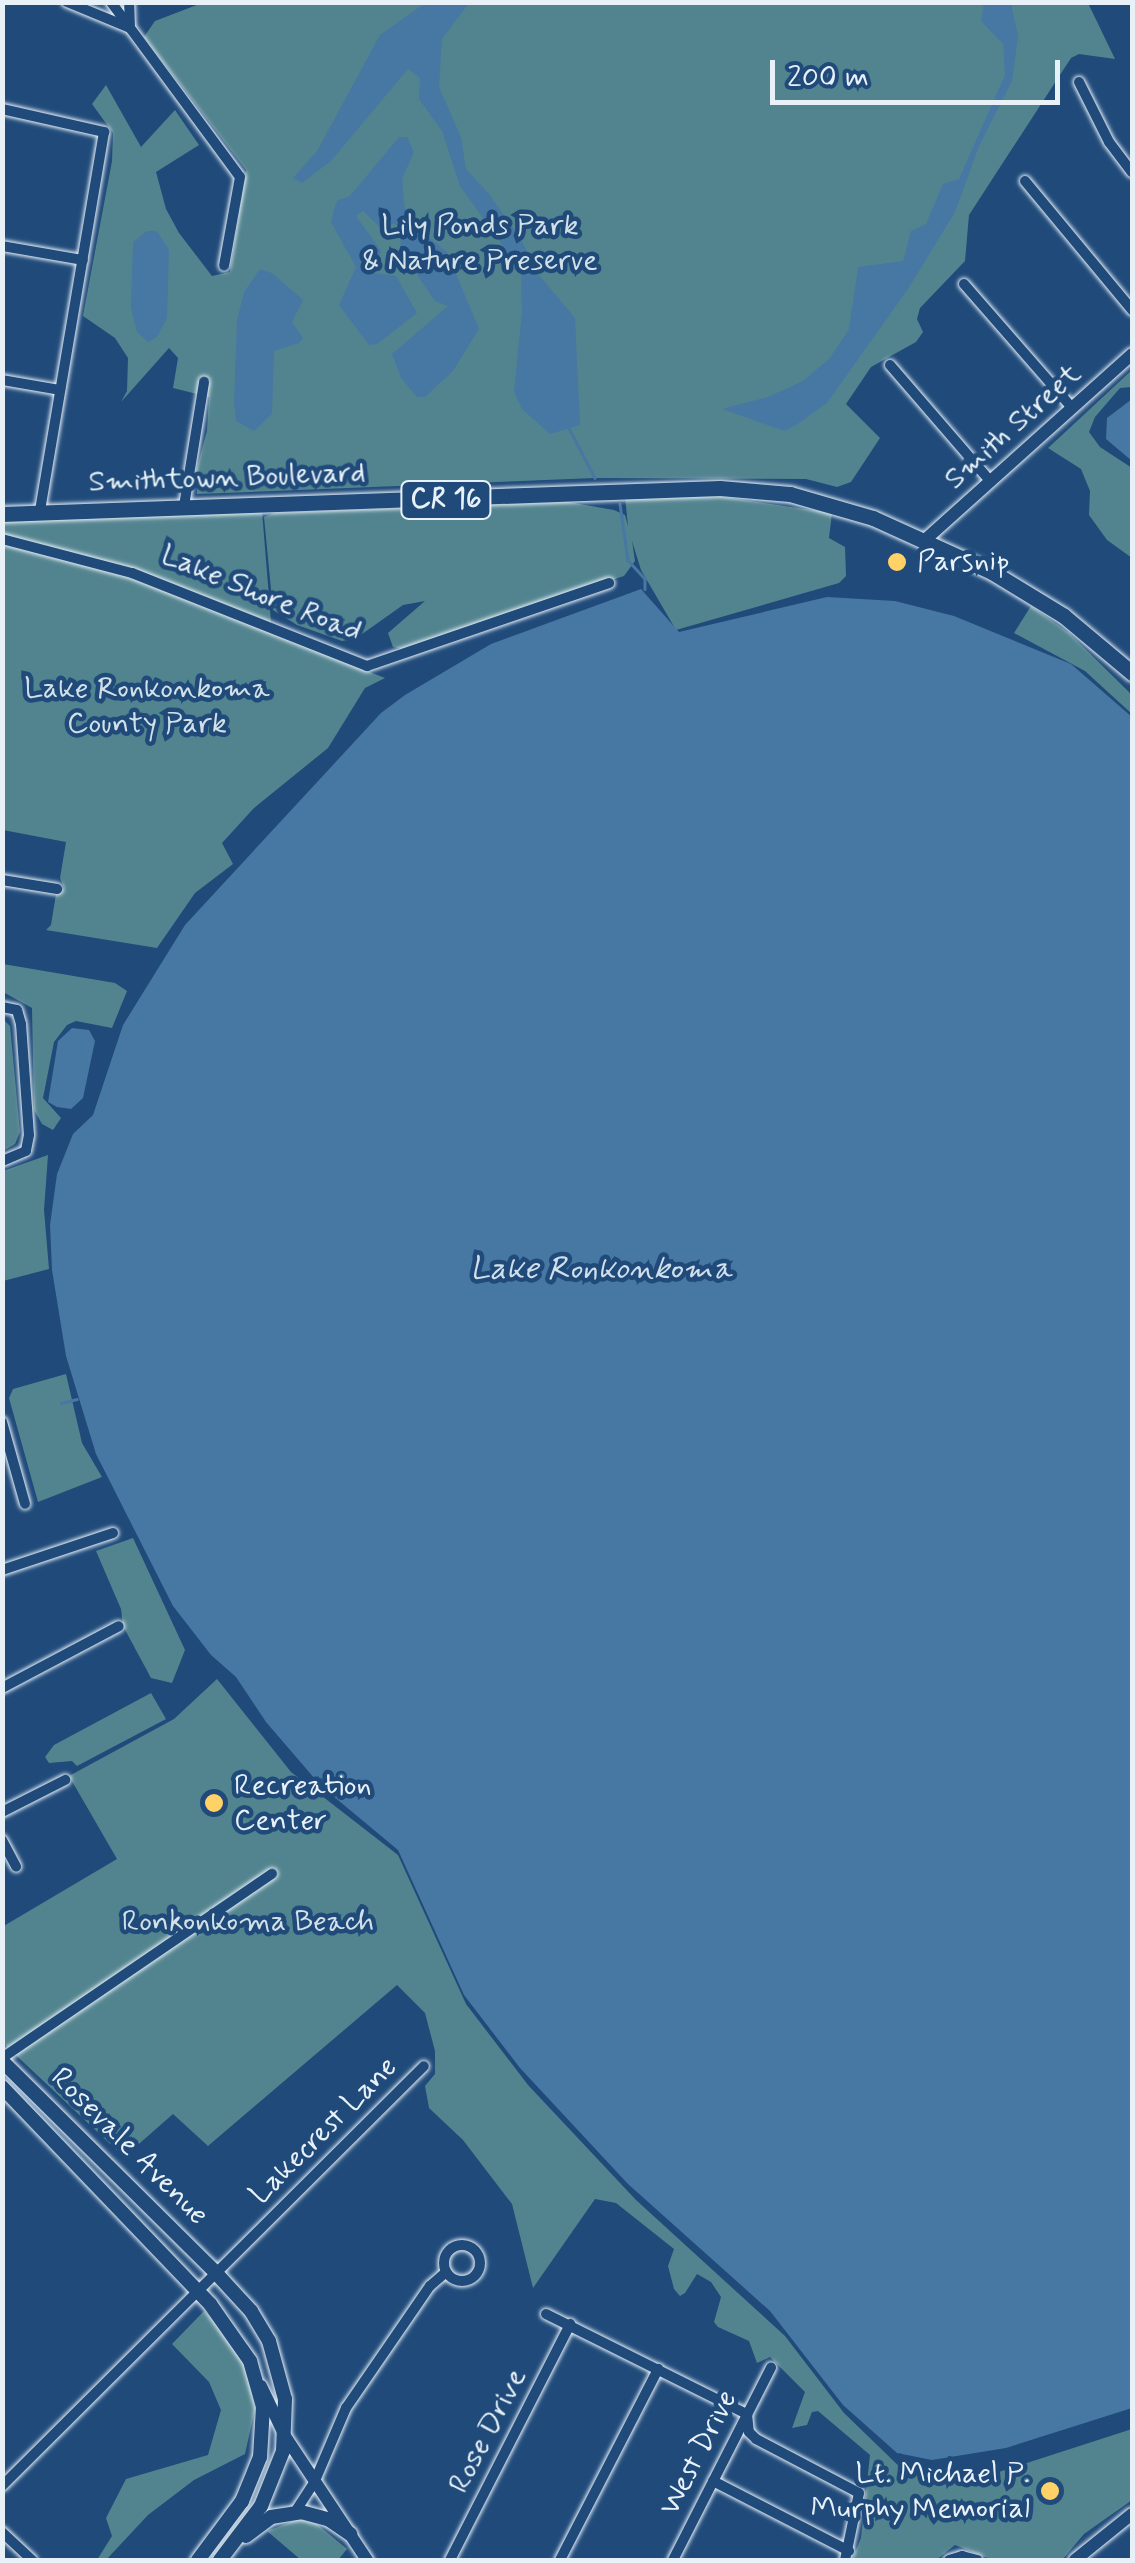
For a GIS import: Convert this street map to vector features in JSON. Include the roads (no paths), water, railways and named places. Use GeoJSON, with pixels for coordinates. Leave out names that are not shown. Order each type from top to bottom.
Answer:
{"type":"FeatureCollection","features":[{"type":"Feature","properties":{"kind":"main road","name":"Smithtown Boulevard"},"geometry":{"type":"LineString","coordinates":[[2,514],[720,488],[790,494],[926,538],[1030,593],[1130,667]]}},
{"type":"Feature","properties":{"kind":"main road","name":"Rosevale Avenue"},"geometry":{"type":"LineString","coordinates":[[2,2060],[216,2273],[251,2311],[270,2341],[283,2384],[285,2436],[268,2493],[223,2556]]}},
{"type":"Feature","properties":{"kind":"main road","name":"Rosevale Avenue"},"geometry":{"type":"LineString","coordinates":[[2,2087],[197,2290],[233,2331],[256,2375],[263,2423],[256,2472],[242,2501],[198,2560]]}},
{"type":"Feature","properties":{"kind":"main road"},"geometry":{"type":"LineString","coordinates":[[223,2556],[270,2517],[295,2512],[320,2515],[350,2534]]}},
{"type":"Feature","properties":{"kind":"street"},"geometry":{"type":"LineString","coordinates":[[67,2],[130,28]]}},
{"type":"Feature","properties":{"kind":"street"},"geometry":{"type":"LineString","coordinates":[[112,2],[240,177],[224,266]]}},
{"type":"Feature","properties":{"kind":"street"},"geometry":{"type":"LineString","coordinates":[[129,2],[130,28]]}},
{"type":"Feature","properties":{"kind":"street"},"geometry":{"type":"LineString","coordinates":[[1079,82],[1109,142],[1132,172]]}},
{"type":"Feature","properties":{"kind":"street"},"geometry":{"type":"LineString","coordinates":[[2,110],[104,132],[40,510]]}},
{"type":"Feature","properties":{"kind":"street"},"geometry":{"type":"LineString","coordinates":[[1025,180],[1132,310]]}},
{"type":"Feature","properties":{"kind":"street"},"geometry":{"type":"LineString","coordinates":[[2,246],[83,260]]}},
{"type":"Feature","properties":{"kind":"street"},"geometry":{"type":"LineString","coordinates":[[964,284],[1072,408]]}},
{"type":"Feature","properties":{"kind":"street","name":"Smith Street"},"geometry":{"type":"LineString","coordinates":[[926,538],[1132,354]]}},
{"type":"Feature","properties":{"kind":"street"},"geometry":{"type":"LineString","coordinates":[[890,365],[990,481]]}},
{"type":"Feature","properties":{"kind":"street"},"geometry":{"type":"LineString","coordinates":[[2,380],[60,390]]}},
{"type":"Feature","properties":{"kind":"street"},"geometry":{"type":"LineString","coordinates":[[184,506],[204,382]]}},
{"type":"Feature","properties":{"kind":"street","name":"Lake Shore Road"},"geometry":{"type":"LineString","coordinates":[[2,539],[132,572],[367,666],[610,583]]}},
{"type":"Feature","properties":{"kind":"street"},"geometry":{"type":"LineString","coordinates":[[2,880],[57,889]]}},
{"type":"Feature","properties":{"kind":"street"},"geometry":{"type":"LineString","coordinates":[[2,1007],[17,1010],[21,1024],[30,1135],[26,1151],[2,1161]]}},
{"type":"Feature","properties":{"kind":"street"},"geometry":{"type":"LineString","coordinates":[[2,1422],[25,1504]]}},
{"type":"Feature","properties":{"kind":"street"},"geometry":{"type":"LineString","coordinates":[[2,1475],[16,1471]]}},
{"type":"Feature","properties":{"kind":"street"},"geometry":{"type":"LineString","coordinates":[[2,1570],[112,1533]]}},
{"type":"Feature","properties":{"kind":"street"},"geometry":{"type":"LineString","coordinates":[[2,1688],[120,1626]]}},
{"type":"Feature","properties":{"kind":"street"},"geometry":{"type":"LineString","coordinates":[[2,1812],[65,1780]]}},
{"type":"Feature","properties":{"kind":"street"},"geometry":{"type":"LineString","coordinates":[[2,1840],[16,1866]]}},
{"type":"Feature","properties":{"kind":"street"},"geometry":{"type":"LineString","coordinates":[[2,2060],[272,1874]]}},
{"type":"Feature","properties":{"kind":"street","name":"Lakecrest Lane"},"geometry":{"type":"LineString","coordinates":[[2,2486],[424,2066]]}},
{"type":"Feature","properties":{"kind":"street"},"geometry":{"type":"LineString","coordinates":[[295,2512],[314,2482],[346,2408],[430,2286],[446,2272]]}},
{"type":"Feature","properties":{"kind":"street"},"geometry":{"type":"LineString","coordinates":[[546,2314],[746,2414],[749,2432],[770,2449],[860,2493],[847,2556],[713,2481]]}},
{"type":"Feature","properties":{"kind":"street","name":"Rose Drive"},"geometry":{"type":"LineString","coordinates":[[450,2560],[570,2324]]}},
{"type":"Feature","properties":{"kind":"street","name":"West Drive"},"geometry":{"type":"LineString","coordinates":[[672,2560],[771,2368]]}},
{"type":"Feature","properties":{"kind":"street"},"geometry":{"type":"LineString","coordinates":[[560,2560],[658,2369]]}},
{"type":"Feature","properties":{"kind":"street"},"geometry":{"type":"LineString","coordinates":[[256,2375],[285,2436],[367,2560]]}},
{"type":"Feature","properties":{"kind":"street"},"geometry":{"type":"LineString","coordinates":[[1074,2560],[1132,2514]]}},
{"type":"Feature","properties":{"kind":"street"},"geometry":{"type":"LineString","coordinates":[[2,2532],[32,2560]]}},
{"type":"Feature","properties":{"kind":"street"},"geometry":{"type":"LineString","coordinates":[[949,2560],[962,2556],[976,2560]]}},
{"type":"Feature","properties":{"kind":"water"},"geometry":{"type":"Polygon","coordinates":[[[425,3],[469,3],[442,39],[439,87],[461,137],[466,169],[522,241],[537,273],[575,318],[580,425],[550,434],[522,409],[514,392],[522,311],[521,271],[460,186],[442,131],[419,99],[420,78],[408,69],[331,161],[302,183],[293,178],[317,151],[380,35],[425,3]]]}},
{"type":"Feature","properties":{"kind":"water"},"geometry":{"type":"Polygon","coordinates":[[[984,3],[1011,3],[1018,36],[1012,81],[979,146],[955,212],[908,289],[827,403],[799,423],[785,431],[722,409],[768,397],[803,381],[830,358],[849,329],[858,267],[903,261],[911,231],[926,224],[943,184],[959,179],[1005,75],[1003,44],[981,21],[984,3]]]}},
{"type":"Feature","properties":{"kind":"water"},"geometry":{"type":"Polygon","coordinates":[[[399,137],[407,137],[414,152],[402,179],[405,210],[413,225],[447,252],[479,329],[453,371],[425,397],[417,397],[401,378],[392,354],[448,306],[435,301],[401,251],[400,225],[392,224],[385,232],[363,211],[356,216],[381,251],[374,273],[396,276],[417,313],[377,344],[369,345],[339,305],[356,267],[331,222],[335,206],[338,200],[350,196],[399,137]]]}},
{"type":"Feature","properties":{"kind":"water"},"geometry":{"type":"Polygon","coordinates":[[[147,231],[157,231],[169,250],[167,318],[157,337],[148,342],[137,332],[131,308],[133,242],[147,231]]]}},
{"type":"Feature","properties":{"kind":"water"},"geometry":{"type":"Polygon","coordinates":[[[260,269],[272,273],[303,300],[292,322],[303,338],[274,351],[272,414],[254,431],[236,421],[237,320],[244,292],[260,269]]]}},
{"type":"Feature","properties":{"kind":"water"},"geometry":{"type":"Polygon","coordinates":[[[1132,399],[1132,461],[1106,439],[1107,418],[1132,399]]]}},
{"type":"Feature","properties":{"kind":"water","name":"Lake Ronkonkoma"},"geometry":{"type":"Polygon","coordinates":[[[641,589],[679,632],[827,597],[895,601],[954,616],[1071,664],[1132,717],[1132,2408],[1006,2448],[932,2460],[897,2453],[843,2405],[770,2311],[628,2184],[520,2068],[464,1995],[398,1850],[321,1786],[266,1722],[236,1677],[211,1655],[173,1606],[96,1454],[66,1356],[52,1270],[50,1225],[57,1174],[73,1134],[93,1115],[123,1025],[185,925],[381,713],[405,695],[491,644],[641,589]]]}},
{"type":"Feature","properties":{"kind":"water"},"geometry":{"type":"Polygon","coordinates":[[[72,1028],[89,1030],[95,1041],[83,1098],[71,1109],[48,1102],[58,1041],[72,1028]]]}},
{"type":"Feature","properties":{"kind":"waterway"},"geometry":{"type":"LineString","coordinates":[[569,428],[595,478]]}},
{"type":"Feature","properties":{"kind":"waterway"},"geometry":{"type":"LineString","coordinates":[[620,504],[628,560],[645,579],[645,589]]}},
{"type":"Feature","properties":{"kind":"waterway"},"geometry":{"type":"LineString","coordinates":[[61,1403],[77,1399]]}},
{"type":"Feature","properties":{"kind":"place","name":"Parsnip"},"geometry":{"type":"Point","coordinates":[897,562]}},
{"type":"Feature","properties":{"kind":"place","name":"Recreation Center"},"geometry":{"type":"Point","coordinates":[214,1803]}},
{"type":"Feature","properties":{"kind":"place","name":"Lt. Michael P. Murphy Memorial"},"geometry":{"type":"Point","coordinates":[1050,2491]}},
{"type":"Feature","properties":{"kind":"park label","name":"Lily Ponds Park & Nature Preserve"},"geometry":{"type":"Point","coordinates":[480,243]}},
{"type":"Feature","properties":{"kind":"park label","name":"Lake Ronkonkoma County Park"},"geometry":{"type":"Point","coordinates":[147,706]}},
{"type":"Feature","properties":{"kind":"park label","name":"Ronkonkoma Beach"},"geometry":{"type":"Point","coordinates":[248,1922]}}]}
